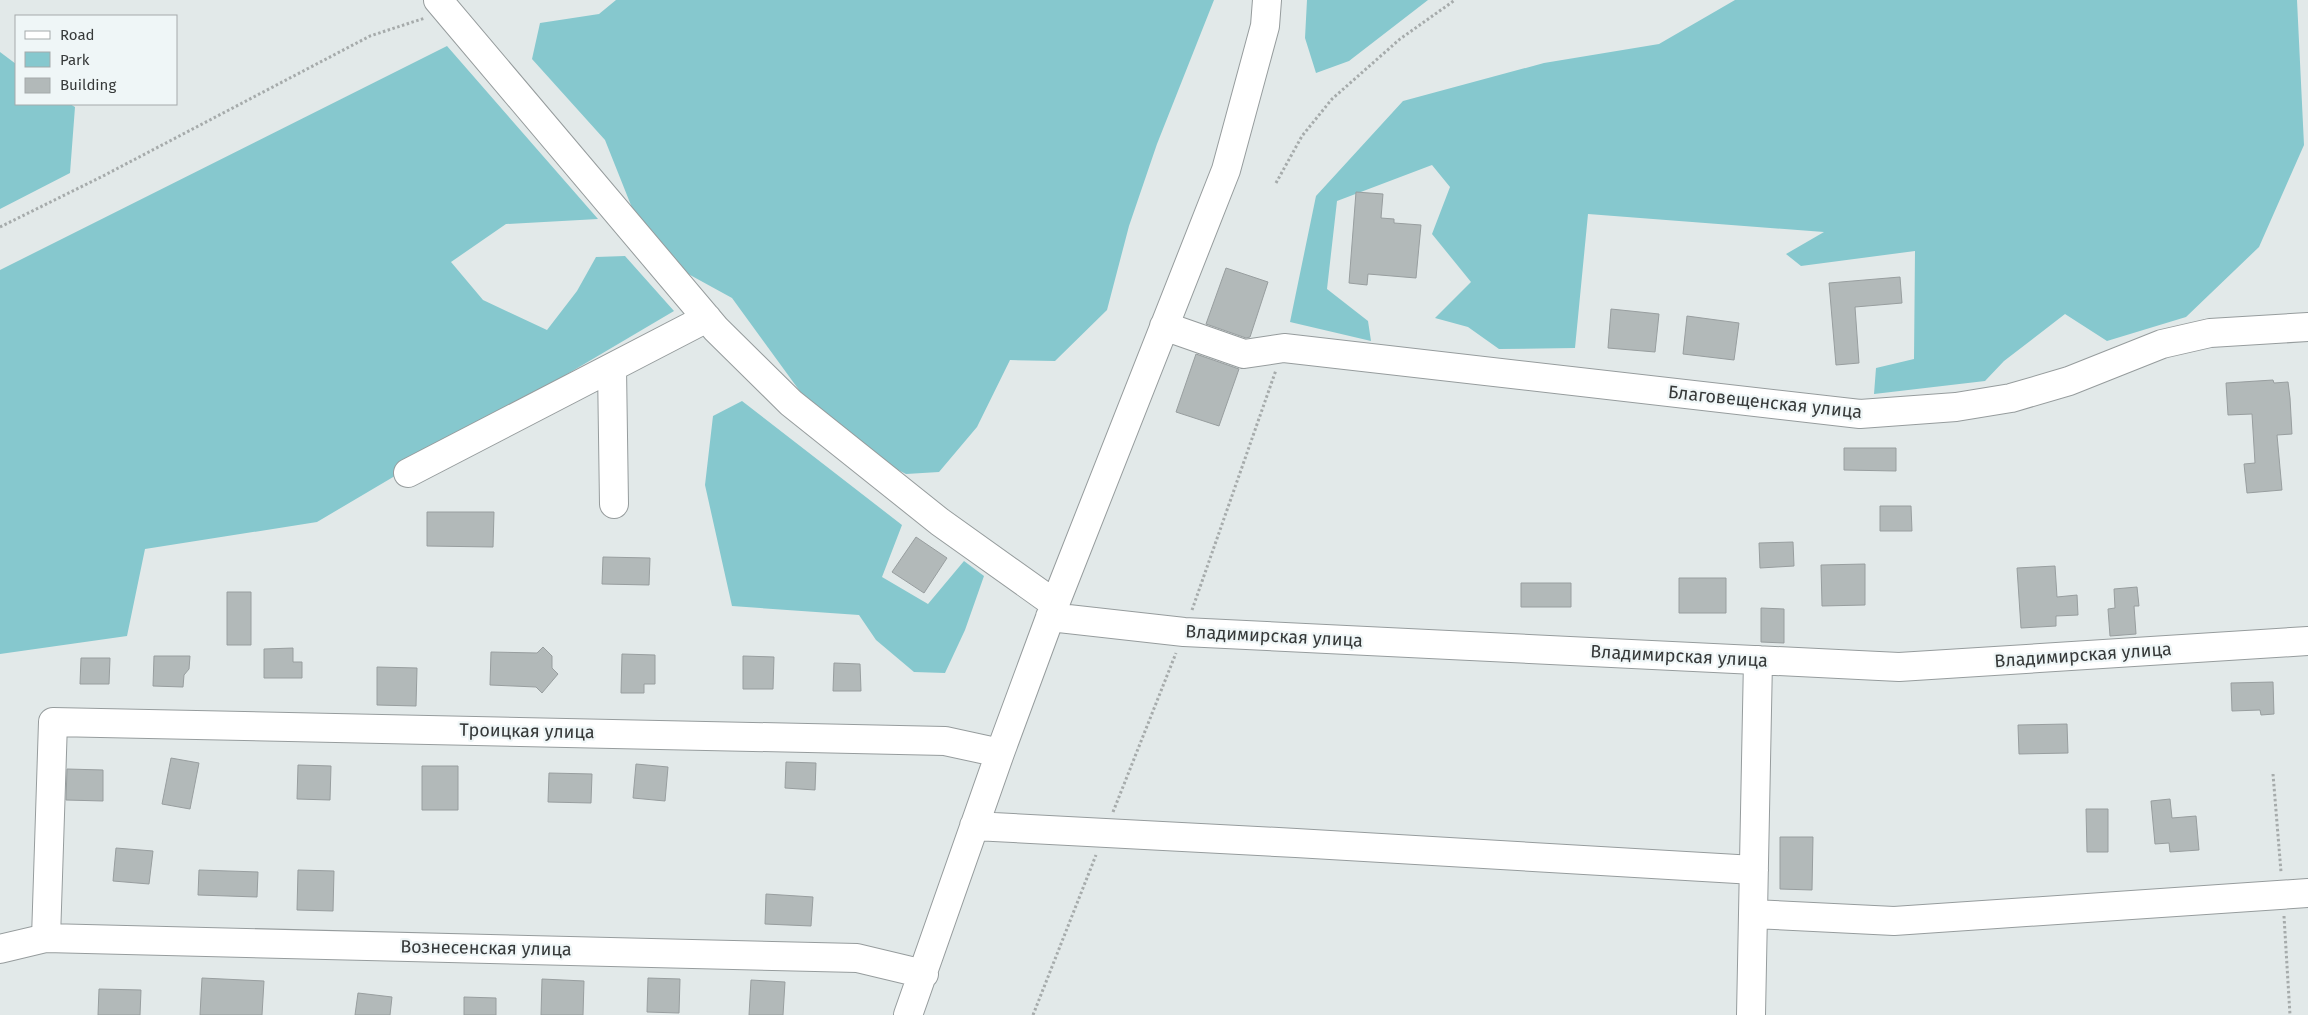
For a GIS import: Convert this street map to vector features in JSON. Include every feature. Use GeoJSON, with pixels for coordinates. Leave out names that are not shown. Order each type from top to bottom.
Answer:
{"type":"FeatureCollection","features":[{"type":"Feature","properties":{"kind":"street"},"geometry":{"type":"LineString","coordinates":[[908,1015],[924,974],[1000,752],[1052,611],[1226,170],[1264,26],[1268,0]]}},
{"type":"Feature","properties":{"kind":"street"},"geometry":{"type":"LineString","coordinates":[[443,5],[707,318],[791,403],[1052,611]]}},
{"type":"Feature","properties":{"kind":"street"},"geometry":{"type":"LineString","coordinates":[[408,473],[707,318]]}},
{"type":"Feature","properties":{"kind":"street","name":"Благовещенская улица"},"geometry":{"type":"LineString","coordinates":[[1164,326],[1244,354],[1284,348],[1860,414],[1956,407],[2011,398],[2068,381],[2162,344],[2210,333],[2308,327]]}},
{"type":"Feature","properties":{"kind":"street"},"geometry":{"type":"LineString","coordinates":[[612,368],[614,504]]}},
{"type":"Feature","properties":{"kind":"street","name":"Владимирская улица"},"geometry":{"type":"LineString","coordinates":[[1052,611],[1184,632],[1899,667],[2308,640]]}},
{"type":"Feature","properties":{"kind":"street"},"geometry":{"type":"LineString","coordinates":[[1751,1015],[1758,660]]}},
{"type":"Feature","properties":{"kind":"street","name":"Троицкая улица"},"geometry":{"type":"LineString","coordinates":[[46,938],[53,722],[945,740],[1000,752]]}},
{"type":"Feature","properties":{"kind":"street"},"geometry":{"type":"LineString","coordinates":[[974,826],[1754,870]]}},
{"type":"Feature","properties":{"kind":"street"},"geometry":{"type":"LineString","coordinates":[[1753,914],[1894,922],[2308,893]]}},
{"type":"Feature","properties":{"kind":"street","name":"Вознесенская улица"},"geometry":{"type":"LineString","coordinates":[[0,949],[46,938],[857,958],[924,974]]}},
{"type":"Feature","properties":{"kind":"path"},"geometry":{"type":"LineString","coordinates":[[1276,184],[1302,136],[1332,99],[1400,39],[1455,0]]}},
{"type":"Feature","properties":{"kind":"path"},"geometry":{"type":"LineString","coordinates":[[0,226],[104,176],[370,36],[443,5]]}},
{"type":"Feature","properties":{"kind":"path"},"geometry":{"type":"LineString","coordinates":[[1033,1015],[1184,632],[1284,348]]}},
{"type":"Feature","properties":{"kind":"green space"},"geometry":{"type":"Polygon","coordinates":[[[616,0],[1214,0],[1157,144],[1129,226],[1107,310],[1055,361],[1010,360],[977,427],[939,472],[906,474],[869,455],[842,449],[732,298],[650,253],[605,140],[532,59],[540,23],[599,14],[616,0]]]}},
{"type":"Feature","properties":{"kind":"green space"},"geometry":{"type":"Polygon","coordinates":[[[1307,0],[1428,0],[1349,61],[1316,73],[1305,38],[1307,0]]]}},
{"type":"Feature","properties":{"kind":"green space"},"geometry":{"type":"Polygon","coordinates":[[[1735,0],[2297,0],[2304,145],[2259,247],[2186,317],[2107,341],[2065,314],[2004,361],[1985,381],[1874,394],[1876,368],[1914,359],[1915,251],[1801,266],[1786,254],[1824,232],[1588,214],[1575,348],[1499,349],[1468,327],[1435,318],[1471,282],[1432,234],[1450,187],[1432,165],[1337,201],[1327,289],[1368,321],[1371,341],[1290,322],[1316,196],[1403,101],[1544,63],[1659,44],[1735,0]]]}},
{"type":"Feature","properties":{"kind":"green space"},"geometry":{"type":"Polygon","coordinates":[[[447,46],[598,219],[506,224],[451,262],[483,300],[547,330],[577,291],[596,257],[625,256],[674,311],[317,522],[145,549],[127,636],[0,654],[0,270],[447,46]]]}},
{"type":"Feature","properties":{"kind":"green space"},"geometry":{"type":"Polygon","coordinates":[[[0,52],[15,63],[15,105],[72,105],[75,107],[70,173],[0,209],[0,52]]]}},
{"type":"Feature","properties":{"kind":"green space"},"geometry":{"type":"Polygon","coordinates":[[[742,401],[902,525],[882,577],[928,604],[964,561],[984,576],[965,630],[945,673],[914,672],[876,640],[859,615],[732,606],[705,485],[713,416],[742,401]]]}},
{"type":"Feature","properties":{"kind":"building"},"geometry":{"type":"Polygon","coordinates":[[[1356,192],[1383,194],[1381,218],[1394,219],[1394,223],[1421,225],[1416,278],[1368,274],[1367,285],[1349,283],[1356,192]]]}},
{"type":"Feature","properties":{"kind":"building"},"geometry":{"type":"Polygon","coordinates":[[[1226,268],[1268,282],[1250,337],[1246,338],[1206,324],[1226,268]]]}},
{"type":"Feature","properties":{"kind":"building"},"geometry":{"type":"Polygon","coordinates":[[[1900,277],[1902,303],[1855,307],[1859,363],[1836,365],[1829,283],[1900,277]]]}},
{"type":"Feature","properties":{"kind":"building"},"geometry":{"type":"Polygon","coordinates":[[[1611,309],[1659,314],[1655,352],[1608,348],[1611,309]]]}},
{"type":"Feature","properties":{"kind":"building"},"geometry":{"type":"Polygon","coordinates":[[[1687,316],[1739,323],[1734,360],[1683,354],[1687,316]]]}},
{"type":"Feature","properties":{"kind":"building"},"geometry":{"type":"Polygon","coordinates":[[[1196,354],[1239,369],[1219,426],[1176,412],[1196,354]]]}},
{"type":"Feature","properties":{"kind":"building"},"geometry":{"type":"Polygon","coordinates":[[[2273,380],[2274,383],[2288,382],[2290,398],[2292,434],[2277,435],[2282,490],[2247,493],[2244,464],[2255,463],[2252,414],[2228,415],[2226,383],[2273,380]]]}},
{"type":"Feature","properties":{"kind":"building"},"geometry":{"type":"Polygon","coordinates":[[[1844,448],[1896,448],[1896,471],[1844,470],[1844,448]]]}},
{"type":"Feature","properties":{"kind":"building"},"geometry":{"type":"Polygon","coordinates":[[[1880,506],[1911,506],[1912,531],[1880,531],[1880,506]]]}},
{"type":"Feature","properties":{"kind":"building"},"geometry":{"type":"Polygon","coordinates":[[[427,512],[494,512],[493,547],[427,546],[427,512]]]}},
{"type":"Feature","properties":{"kind":"building"},"geometry":{"type":"Polygon","coordinates":[[[916,537],[947,558],[924,593],[892,572],[916,537]]]}},
{"type":"Feature","properties":{"kind":"building"},"geometry":{"type":"Polygon","coordinates":[[[1793,542],[1794,566],[1760,568],[1759,543],[1793,542]]]}},
{"type":"Feature","properties":{"kind":"building"},"geometry":{"type":"Polygon","coordinates":[[[603,557],[650,558],[649,585],[602,584],[603,557]]]}},
{"type":"Feature","properties":{"kind":"building"},"geometry":{"type":"Polygon","coordinates":[[[1865,564],[1865,605],[1822,606],[1821,565],[1865,564]]]}},
{"type":"Feature","properties":{"kind":"building"},"geometry":{"type":"Polygon","coordinates":[[[2055,566],[2057,597],[2077,595],[2078,615],[2056,616],[2056,626],[2021,628],[2017,568],[2055,566]]]}},
{"type":"Feature","properties":{"kind":"building"},"geometry":{"type":"Polygon","coordinates":[[[1679,578],[1726,578],[1726,613],[1679,613],[1679,578]]]}},
{"type":"Feature","properties":{"kind":"building"},"geometry":{"type":"Polygon","coordinates":[[[1521,583],[1571,583],[1571,607],[1521,607],[1521,583]]]}},
{"type":"Feature","properties":{"kind":"building"},"geometry":{"type":"Polygon","coordinates":[[[2137,587],[2139,606],[2134,606],[2136,634],[2110,636],[2108,609],[2115,608],[2114,589],[2137,587]]]}},
{"type":"Feature","properties":{"kind":"building"},"geometry":{"type":"Polygon","coordinates":[[[227,592],[251,592],[251,645],[227,645],[227,592]]]}},
{"type":"Feature","properties":{"kind":"building"},"geometry":{"type":"Polygon","coordinates":[[[1761,608],[1784,609],[1784,643],[1761,642],[1761,608]]]}},
{"type":"Feature","properties":{"kind":"building"},"geometry":{"type":"Polygon","coordinates":[[[543,647],[552,656],[552,668],[558,674],[542,693],[536,687],[490,685],[491,652],[537,653],[543,647]]]}},
{"type":"Feature","properties":{"kind":"building"},"geometry":{"type":"Polygon","coordinates":[[[293,648],[293,662],[302,662],[302,678],[264,678],[264,649],[293,648]]]}},
{"type":"Feature","properties":{"kind":"building"},"geometry":{"type":"Polygon","coordinates":[[[622,654],[655,655],[655,684],[644,684],[644,693],[621,693],[622,654]]]}},
{"type":"Feature","properties":{"kind":"building"},"geometry":{"type":"Polygon","coordinates":[[[154,656],[190,656],[189,669],[184,675],[183,687],[153,686],[154,656]]]}},
{"type":"Feature","properties":{"kind":"building"},"geometry":{"type":"Polygon","coordinates":[[[743,656],[774,657],[773,689],[743,689],[743,656]]]}},
{"type":"Feature","properties":{"kind":"building"},"geometry":{"type":"Polygon","coordinates":[[[81,658],[110,658],[109,684],[80,684],[81,658]]]}},
{"type":"Feature","properties":{"kind":"building"},"geometry":{"type":"Polygon","coordinates":[[[834,663],[860,664],[861,691],[833,691],[834,663]]]}},
{"type":"Feature","properties":{"kind":"building"},"geometry":{"type":"Polygon","coordinates":[[[377,667],[417,668],[416,706],[377,705],[377,667]]]}},
{"type":"Feature","properties":{"kind":"building"},"geometry":{"type":"Polygon","coordinates":[[[2273,682],[2274,714],[2261,715],[2260,710],[2232,711],[2231,683],[2273,682]]]}},
{"type":"Feature","properties":{"kind":"building"},"geometry":{"type":"Polygon","coordinates":[[[2067,724],[2068,753],[2019,754],[2018,725],[2067,724]]]}},
{"type":"Feature","properties":{"kind":"building"},"geometry":{"type":"Polygon","coordinates":[[[171,758],[199,763],[190,809],[162,804],[171,758]]]}},
{"type":"Feature","properties":{"kind":"building"},"geometry":{"type":"Polygon","coordinates":[[[786,762],[816,763],[815,790],[785,788],[786,762]]]}},
{"type":"Feature","properties":{"kind":"building"},"geometry":{"type":"Polygon","coordinates":[[[636,764],[668,767],[665,801],[633,798],[636,764]]]}},
{"type":"Feature","properties":{"kind":"building"},"geometry":{"type":"Polygon","coordinates":[[[298,765],[331,766],[330,800],[297,799],[298,765]]]}},
{"type":"Feature","properties":{"kind":"building"},"geometry":{"type":"Polygon","coordinates":[[[422,766],[458,766],[458,810],[422,810],[422,766]]]}},
{"type":"Feature","properties":{"kind":"building"},"geometry":{"type":"Polygon","coordinates":[[[67,769],[103,770],[103,801],[66,800],[67,769]]]}},
{"type":"Feature","properties":{"kind":"building"},"geometry":{"type":"Polygon","coordinates":[[[549,773],[592,774],[591,803],[548,802],[549,773]]]}},
{"type":"Feature","properties":{"kind":"building"},"geometry":{"type":"Polygon","coordinates":[[[2170,799],[2172,818],[2196,816],[2199,850],[2170,852],[2169,843],[2155,844],[2151,801],[2170,799]]]}},
{"type":"Feature","properties":{"kind":"building"},"geometry":{"type":"Polygon","coordinates":[[[2086,809],[2108,809],[2108,852],[2087,852],[2086,809]]]}},
{"type":"Feature","properties":{"kind":"building"},"geometry":{"type":"Polygon","coordinates":[[[1780,837],[1813,837],[1812,890],[1780,889],[1780,837]]]}},
{"type":"Feature","properties":{"kind":"building"},"geometry":{"type":"Polygon","coordinates":[[[116,848],[153,851],[149,884],[113,881],[116,848]]]}},
{"type":"Feature","properties":{"kind":"building"},"geometry":{"type":"Polygon","coordinates":[[[199,870],[258,872],[257,897],[198,895],[199,870]]]}},
{"type":"Feature","properties":{"kind":"building"},"geometry":{"type":"Polygon","coordinates":[[[298,870],[334,871],[333,911],[297,910],[298,870]]]}},
{"type":"Feature","properties":{"kind":"building"},"geometry":{"type":"Polygon","coordinates":[[[766,894],[813,897],[811,926],[765,924],[766,894]]]}},
{"type":"Feature","properties":{"kind":"building"},"geometry":{"type":"Polygon","coordinates":[[[202,978],[264,981],[262,1015],[200,1015],[202,978]]]}},
{"type":"Feature","properties":{"kind":"building"},"geometry":{"type":"Polygon","coordinates":[[[648,978],[680,979],[679,1013],[647,1012],[648,978]]]}},
{"type":"Feature","properties":{"kind":"building"},"geometry":{"type":"Polygon","coordinates":[[[542,979],[584,981],[583,1015],[541,1015],[542,979]]]}},
{"type":"Feature","properties":{"kind":"building"},"geometry":{"type":"Polygon","coordinates":[[[751,980],[785,982],[783,1015],[749,1015],[751,980]]]}},
{"type":"Feature","properties":{"kind":"building"},"geometry":{"type":"Polygon","coordinates":[[[99,989],[141,990],[140,1015],[98,1015],[99,989]]]}},
{"type":"Feature","properties":{"kind":"building"},"geometry":{"type":"Polygon","coordinates":[[[358,993],[392,997],[390,1015],[355,1015],[358,993]]]}},
{"type":"Feature","properties":{"kind":"building"},"geometry":{"type":"Polygon","coordinates":[[[464,997],[496,998],[496,1015],[464,1015],[464,997]]]}}]}
